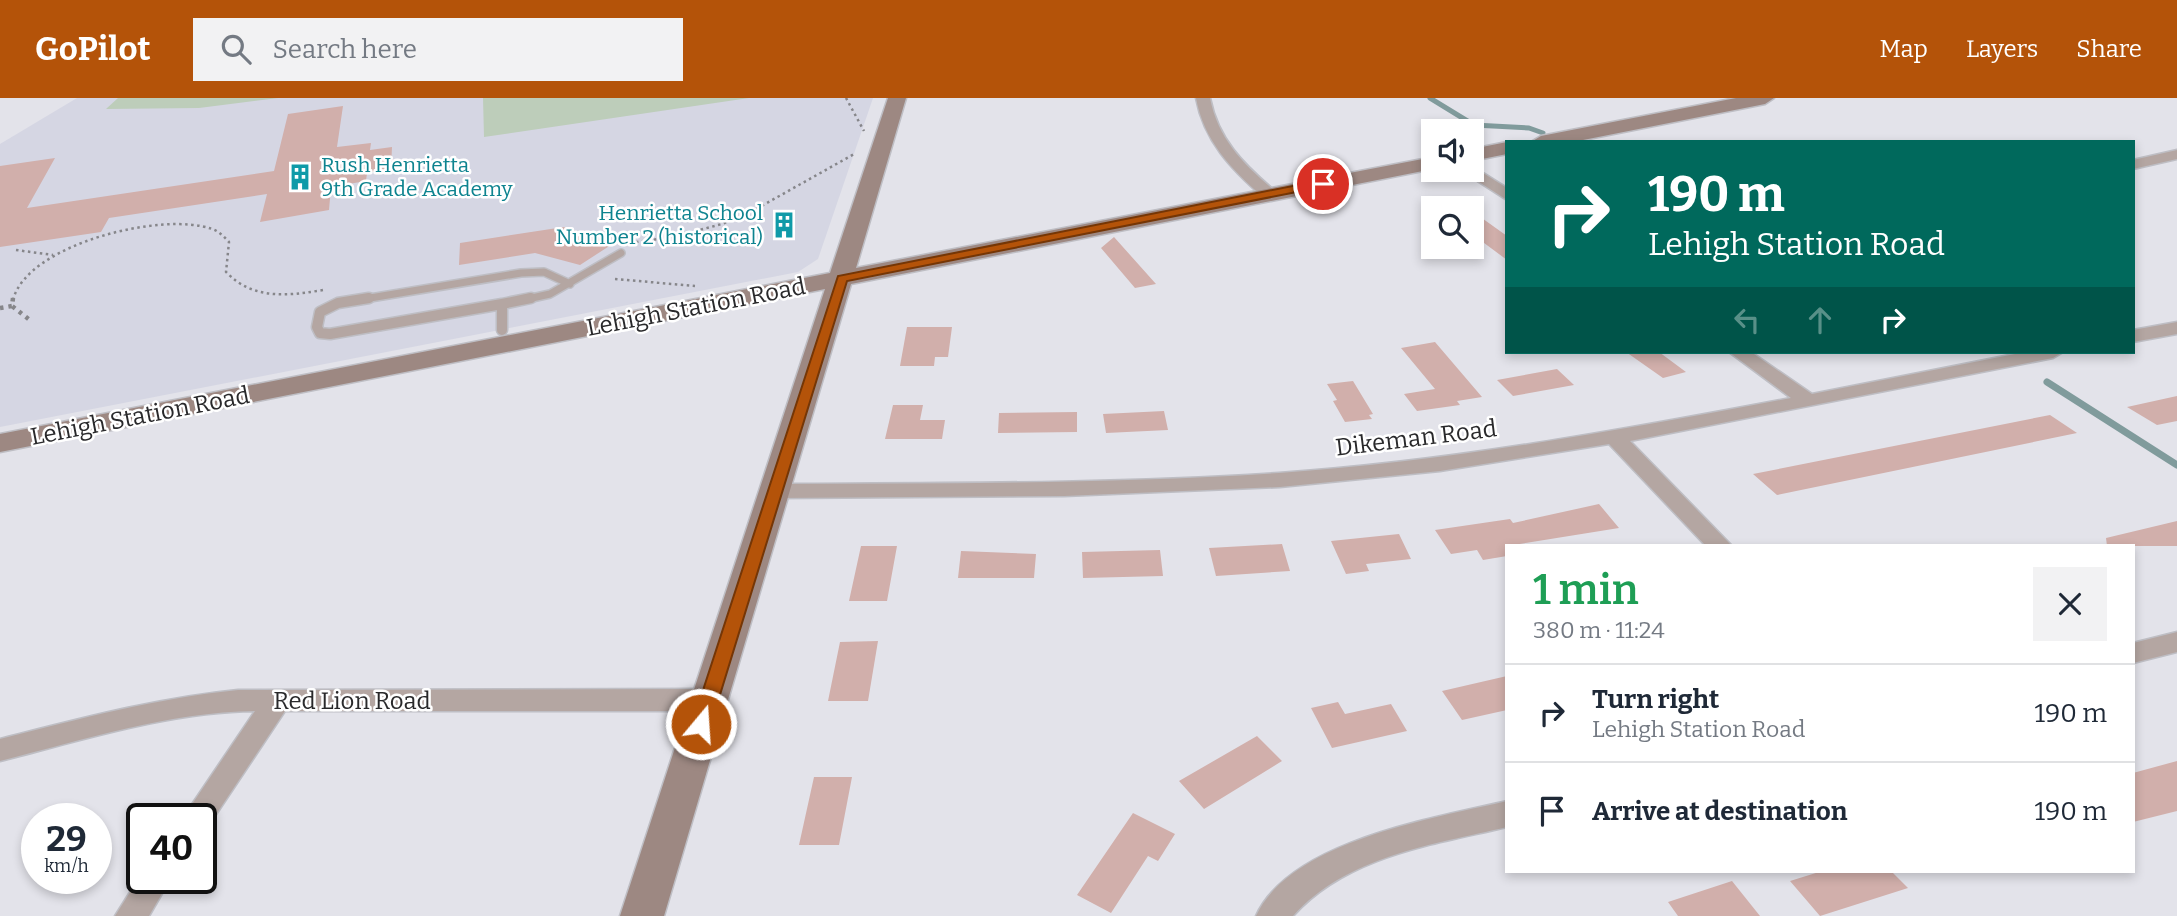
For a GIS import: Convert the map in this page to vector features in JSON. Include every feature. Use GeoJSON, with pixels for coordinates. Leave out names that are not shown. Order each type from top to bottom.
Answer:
{"type":"FeatureCollection","features":[{"type":"Feature","properties":{"kind":"main road"},"geometry":{"type":"LineString","coordinates":[[642,916],[897,98]]}},
{"type":"Feature","properties":{"kind":"main road"},"geometry":{"type":"LineString","coordinates":[[1551,140],[1765,98]]}},
{"type":"Feature","properties":{"kind":"main road"},"geometry":{"type":"LineString","coordinates":[[1484,153],[1505,148]]}},
{"type":"Feature","properties":{"kind":"main road","name":"Lehigh Station Road"},"geometry":{"type":"LineString","coordinates":[[0,443],[1421,165]]}},
{"type":"Feature","properties":{"kind":"street"},"geometry":{"type":"LineString","coordinates":[[1203,98],[1207,117],[1224,151],[1269,194]]}},
{"type":"Feature","properties":{"kind":"street"},"geometry":{"type":"LineString","coordinates":[[2135,164],[2177,154]]}},
{"type":"Feature","properties":{"kind":"street"},"geometry":{"type":"LineString","coordinates":[[1484,179],[1505,194]]}},
{"type":"Feature","properties":{"kind":"street"},"geometry":{"type":"LineString","coordinates":[[2135,335],[2177,328]]}},
{"type":"Feature","properties":{"kind":"street"},"geometry":{"type":"LineString","coordinates":[[1741,354],[1808,400]]}},
{"type":"Feature","properties":{"kind":"street","name":"Dikeman Road"},"geometry":{"type":"LineString","coordinates":[[776,491],[1061,489],[1252,482],[1444,463],[1613,436],[2043,354]]}},
{"type":"Feature","properties":{"kind":"street"},"geometry":{"type":"LineString","coordinates":[[1613,436],[1718,544]]}},
{"type":"Feature","properties":{"kind":"street"},"geometry":{"type":"LineString","coordinates":[[2135,652],[2177,642]]}},
{"type":"Feature","properties":{"kind":"street","name":"Red Lion Road"},"geometry":{"type":"LineString","coordinates":[[0,750],[156,711],[197,704],[277,701],[709,700]]}},
{"type":"Feature","properties":{"kind":"street"},"geometry":{"type":"LineString","coordinates":[[208,803],[277,701]]}},
{"type":"Feature","properties":{"kind":"street"},"geometry":{"type":"LineString","coordinates":[[1272,916],[1289,894],[1328,866],[1383,846],[1505,815]]}},
{"type":"Feature","properties":{"kind":"street"},"geometry":{"type":"LineString","coordinates":[[131,916],[145,894]]}},
{"type":"Feature","properties":{"kind":"lane"},"geometry":{"type":"LineString","coordinates":[[570,284],[544,272],[521,273],[338,303],[320,312],[317,327],[320,333],[330,334],[550,294],[570,284],[621,249]]}},
{"type":"Feature","properties":{"kind":"lane"},"geometry":{"type":"LineString","coordinates":[[502,304],[502,330]]}},
{"type":"Feature","properties":{"kind":"path"},"geometry":{"type":"LineString","coordinates":[[846,98],[866,134]]}},
{"type":"Feature","properties":{"kind":"path"},"geometry":{"type":"LineString","coordinates":[[621,249],[641,239],[673,237],[722,224],[749,213],[860,151]]}},
{"type":"Feature","properties":{"kind":"path"},"geometry":{"type":"LineString","coordinates":[[12,306],[13,291],[36,265],[107,235],[152,226],[183,225],[212,229],[229,242],[226,272],[238,287],[257,293],[302,293],[328,289]]}},
{"type":"Feature","properties":{"kind":"path"},"geometry":{"type":"LineString","coordinates":[[16,250],[56,255]]}},
{"type":"Feature","properties":{"kind":"path"},"geometry":{"type":"LineString","coordinates":[[615,279],[703,287]]}},
{"type":"Feature","properties":{"kind":"path"},"geometry":{"type":"LineString","coordinates":[[0,308],[12,306],[31,321]]}},
{"type":"Feature","properties":{"kind":"shaded area"},"geometry":{"type":"Polygon","coordinates":[[[77,98],[873,98],[818,259],[798,272],[0,427],[0,144],[77,98]]]}},
{"type":"Feature","properties":{"kind":"green space"},"geometry":{"type":"Polygon","coordinates":[[[118,98],[278,98],[199,108],[106,109],[118,98]]]}},
{"type":"Feature","properties":{"kind":"green space"},"geometry":{"type":"Polygon","coordinates":[[[483,98],[749,98],[484,137],[483,98]]]}},
{"type":"Feature","properties":{"kind":"building","name":"Rush Henrietta 9th Grade Academy"},"geometry":{"type":"Polygon","coordinates":[[[343,106],[337,147],[371,143],[370,150],[392,147],[391,169],[367,173],[366,181],[331,187],[329,210],[260,222],[267,194],[109,218],[101,232],[0,247],[0,166],[55,158],[27,208],[274,171],[288,114],[343,106]]]}},
{"type":"Feature","properties":{"kind":"building"},"geometry":{"type":"Polygon","coordinates":[[[1484,220],[1505,235],[1505,259],[1484,243],[1484,220]]]}},
{"type":"Feature","properties":{"kind":"building"},"geometry":{"type":"Polygon","coordinates":[[[564,227],[614,243],[580,265],[535,253],[459,265],[460,243],[564,227]]]}},
{"type":"Feature","properties":{"kind":"building"},"geometry":{"type":"Polygon","coordinates":[[[1114,237],[1156,284],[1135,288],[1101,248],[1114,237]]]}},
{"type":"Feature","properties":{"kind":"building"},"geometry":{"type":"Polygon","coordinates":[[[907,327],[952,327],[948,357],[935,357],[934,366],[900,366],[907,327]]]}},
{"type":"Feature","properties":{"kind":"building"},"geometry":{"type":"Polygon","coordinates":[[[1435,342],[1482,397],[1457,401],[1460,405],[1417,411],[1404,394],[1435,389],[1401,348],[1435,342]]]}},
{"type":"Feature","properties":{"kind":"building"},"geometry":{"type":"Polygon","coordinates":[[[1629,354],[1662,354],[1686,372],[1663,378],[1629,354]]]}},
{"type":"Feature","properties":{"kind":"building"},"geometry":{"type":"Polygon","coordinates":[[[1557,369],[1574,385],[1513,396],[1497,380],[1557,369]]]}},
{"type":"Feature","properties":{"kind":"building"},"geometry":{"type":"Polygon","coordinates":[[[1353,381],[1373,414],[1369,415],[1372,419],[1345,422],[1333,401],[1337,400],[1327,384],[1353,381]]]}},
{"type":"Feature","properties":{"kind":"building"},"geometry":{"type":"Polygon","coordinates":[[[2177,396],[2177,421],[2157,425],[2127,407],[2177,396]]]}},
{"type":"Feature","properties":{"kind":"building"},"geometry":{"type":"Polygon","coordinates":[[[893,405],[923,405],[920,420],[945,420],[942,439],[885,439],[893,405]]]}},
{"type":"Feature","properties":{"kind":"building"},"geometry":{"type":"Polygon","coordinates":[[[1164,411],[1168,430],[1106,433],[1103,414],[1164,411]]]}},
{"type":"Feature","properties":{"kind":"building"},"geometry":{"type":"Polygon","coordinates":[[[1077,412],[1077,432],[998,433],[999,413],[1077,412]]]}},
{"type":"Feature","properties":{"kind":"building"},"geometry":{"type":"Polygon","coordinates":[[[2050,415],[2077,433],[1777,495],[1753,474],[2050,415]]]}},
{"type":"Feature","properties":{"kind":"building"},"geometry":{"type":"Polygon","coordinates":[[[1599,504],[1619,528],[1505,544],[1505,556],[1483,560],[1477,550],[1451,554],[1435,530],[1510,519],[1513,523],[1599,504]]]}},
{"type":"Feature","properties":{"kind":"building"},"geometry":{"type":"Polygon","coordinates":[[[2177,521],[2177,546],[2107,544],[2106,538],[2177,521]]]}},
{"type":"Feature","properties":{"kind":"building"},"geometry":{"type":"Polygon","coordinates":[[[1399,534],[1411,559],[1366,564],[1369,571],[1346,574],[1331,541],[1399,534]]]}},
{"type":"Feature","properties":{"kind":"building"},"geometry":{"type":"Polygon","coordinates":[[[1282,544],[1290,571],[1216,576],[1209,548],[1282,544]]]}},
{"type":"Feature","properties":{"kind":"building"},"geometry":{"type":"Polygon","coordinates":[[[861,546],[897,546],[887,601],[849,601],[861,546]]]}},
{"type":"Feature","properties":{"kind":"building"},"geometry":{"type":"Polygon","coordinates":[[[1160,550],[1163,576],[1083,578],[1082,552],[1160,550]]]}},
{"type":"Feature","properties":{"kind":"building"},"geometry":{"type":"Polygon","coordinates":[[[961,551],[1036,554],[1034,578],[958,578],[961,551]]]}},
{"type":"Feature","properties":{"kind":"building"},"geometry":{"type":"Polygon","coordinates":[[[878,641],[868,701],[828,701],[840,642],[878,641]]]}},
{"type":"Feature","properties":{"kind":"building"},"geometry":{"type":"Polygon","coordinates":[[[1505,676],[1505,710],[1462,720],[1442,691],[1505,676]]]}},
{"type":"Feature","properties":{"kind":"building"},"geometry":{"type":"Polygon","coordinates":[[[1338,702],[1345,714],[1391,704],[1407,731],[1332,748],[1311,708],[1338,702]]]}},
{"type":"Feature","properties":{"kind":"building"},"geometry":{"type":"Polygon","coordinates":[[[1257,736],[1282,761],[1204,809],[1179,781],[1257,736]]]}},
{"type":"Feature","properties":{"kind":"building"},"geometry":{"type":"Polygon","coordinates":[[[2177,761],[2177,811],[2135,822],[2135,772],[2177,761]]]}},
{"type":"Feature","properties":{"kind":"building"},"geometry":{"type":"Polygon","coordinates":[[[814,777],[852,777],[839,845],[799,845],[814,777]]]}},
{"type":"Feature","properties":{"kind":"building"},"geometry":{"type":"Polygon","coordinates":[[[1133,813],[1175,834],[1158,861],[1148,856],[1111,913],[1077,895],[1133,813]]]}},
{"type":"Feature","properties":{"kind":"building"},"geometry":{"type":"Polygon","coordinates":[[[1816,873],[1893,873],[1908,888],[1820,916],[1790,881],[1816,873]]]}},
{"type":"Feature","properties":{"kind":"building"},"geometry":{"type":"Polygon","coordinates":[[[1732,881],[1760,916],[1678,916],[1668,902],[1732,881]]]}},
{"type":"Feature","properties":{"kind":"waterway"},"geometry":{"type":"LineString","coordinates":[[1430,98],[1474,125],[1529,128],[1543,133]]}},
{"type":"Feature","properties":{"kind":"waterway"},"geometry":{"type":"LineString","coordinates":[[2047,382],[2177,465]]}},
{"type":"Feature","properties":{"kind":"place","name":"Rush Henrietta 9th Grade Academy"},"geometry":{"type":"Point","coordinates":[300,177]}},
{"type":"Feature","properties":{"kind":"place","name":"Henrietta School Number 2 (historical)"},"geometry":{"type":"Point","coordinates":[784,225]}},
{"type":"Feature","properties":{"kind":"route"},"geometry":{"type":"LineString","coordinates":[[701,724],[842,278],[1323,184]]}}]}
